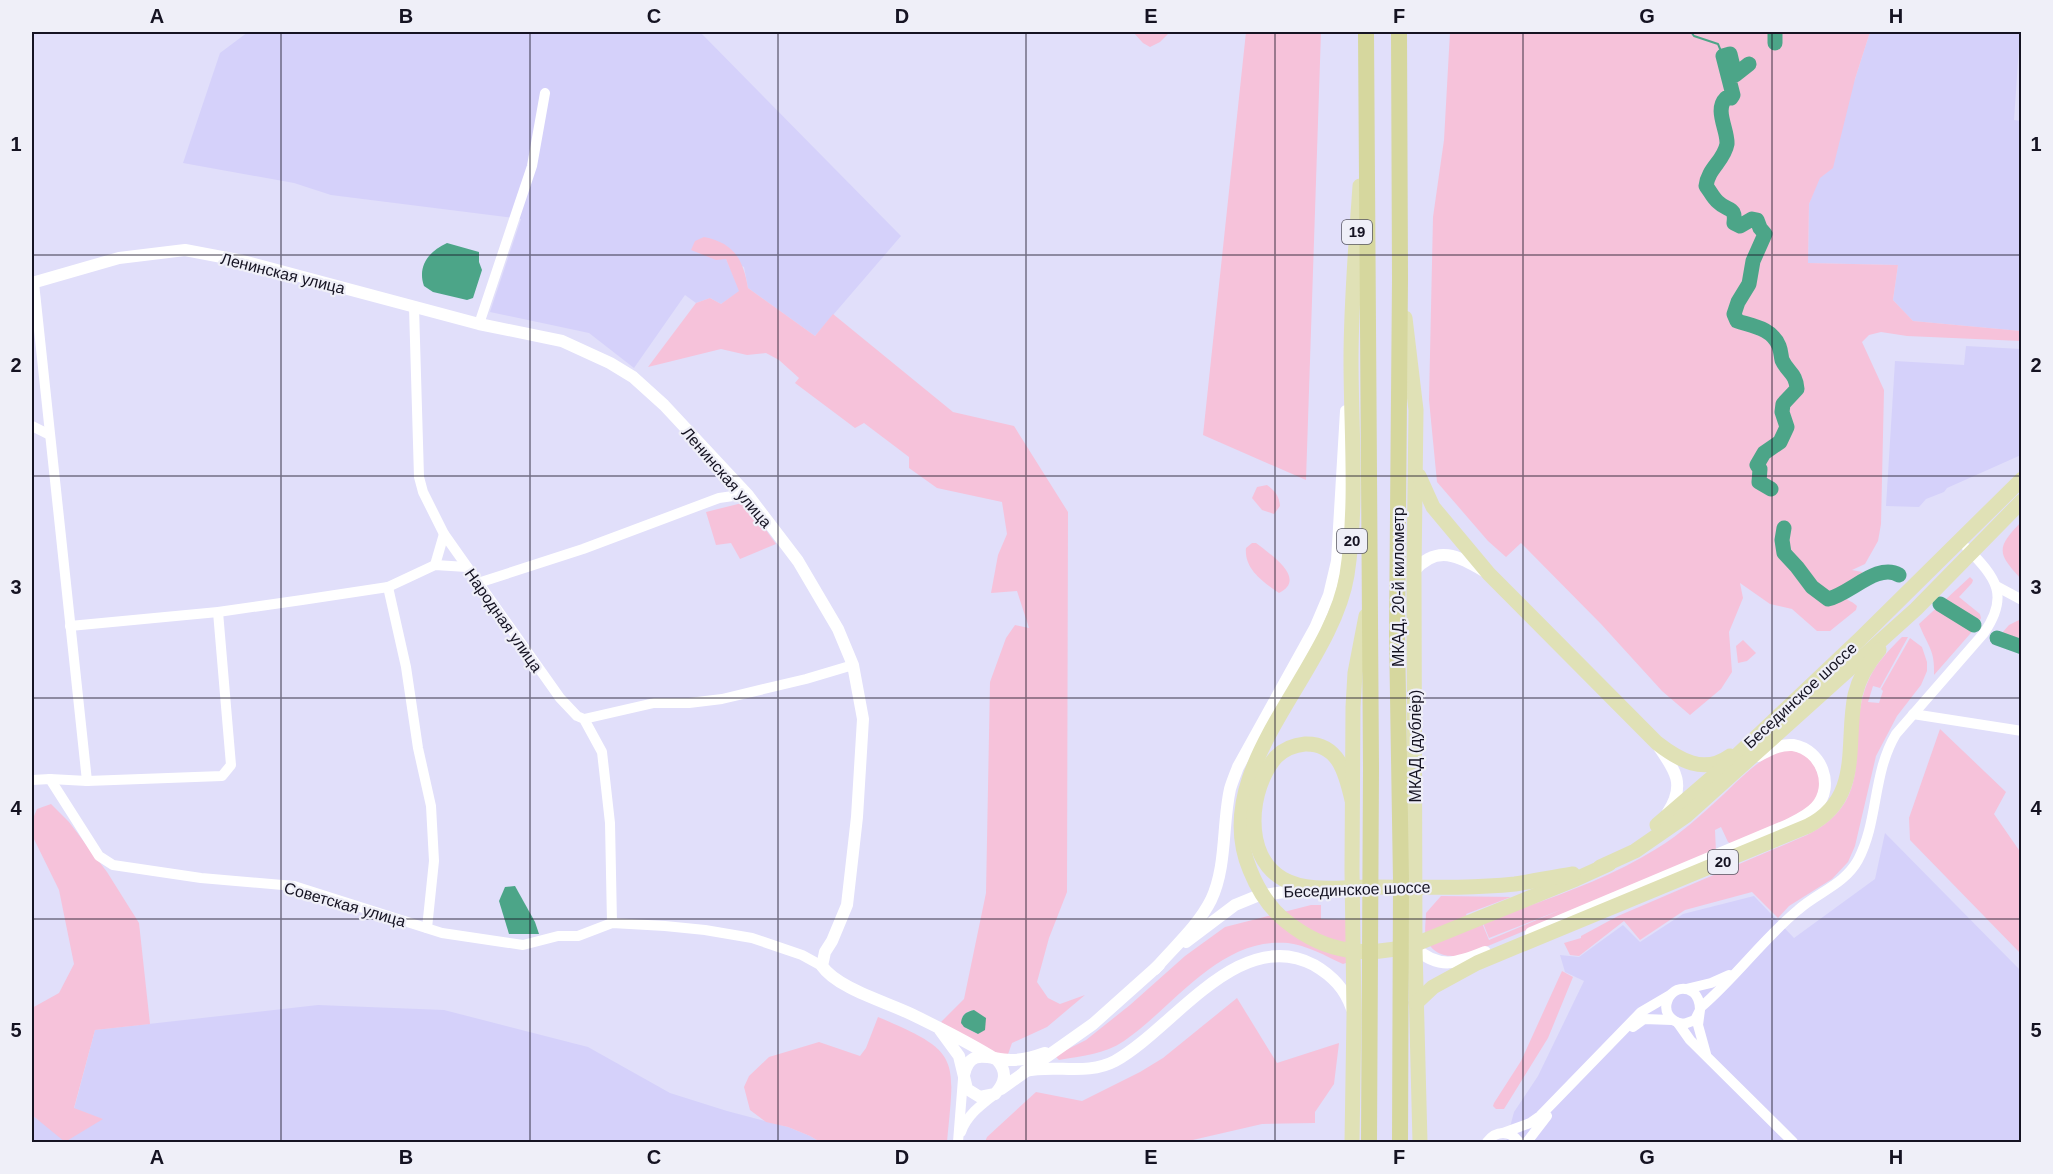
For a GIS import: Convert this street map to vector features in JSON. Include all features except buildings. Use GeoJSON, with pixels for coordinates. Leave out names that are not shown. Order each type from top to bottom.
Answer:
{"type":"FeatureCollection","features":[{"type":"Feature","properties":{"kind":"highway","name":"МКАД, 20-й километр"},"geometry":{"type":"LineString","coordinates":[[1366,32],[1371,778],[1369,1143]]}},
{"type":"Feature","properties":{"kind":"highway","name":"МКАД, 20-й километр"},"geometry":{"type":"LineString","coordinates":[[1399,32],[1400,279],[1397,634],[1401,870],[1400,1143]]}},
{"type":"Feature","properties":{"kind":"main road","name":"19"},"geometry":{"type":"LineString","coordinates":[[1351,357],[1366,108]]}},
{"type":"Feature","properties":{"kind":"main road","name":"МКАД (дублёр)"},"geometry":{"type":"LineString","coordinates":[[1400,279],[1416,410],[1415,948],[1420,1143]]}},
{"type":"Feature","properties":{"kind":"main road","name":"20"},"geometry":{"type":"LineString","coordinates":[[1351,357],[1352,537],[1343,596],[1328,632],[1253,768],[1241,809],[1240,825],[1246,863],[1270,906],[1283,920],[1301,933],[1317,942],[1337,948],[1373,952],[1395,950],[1416,944],[1609,864]]}},
{"type":"Feature","properties":{"kind":"main road"},"geometry":{"type":"LineString","coordinates":[[1417,470],[1433,507],[1489,574],[1657,743],[1673,755],[1698,765],[1713,764],[1747,743]]}},
{"type":"Feature","properties":{"kind":"main road","name":"Бесединское шоссе"},"geometry":{"type":"LineString","coordinates":[[1553,877],[1621,848],[1659,824],[1689,799],[1860,639],[2022,479]]}},
{"type":"Feature","properties":{"kind":"main road","name":"Бесединское шоссе"},"geometry":{"type":"LineString","coordinates":[[1316,888],[1493,886],[1583,872],[1609,864],[1642,847],[1680,821],[1910,614],[2022,501]]}},
{"type":"Feature","properties":{"kind":"main road"},"geometry":{"type":"LineString","coordinates":[[1352,1143],[1354,1015],[1352,800],[1355,673],[1369,604]]}},
{"type":"Feature","properties":{"kind":"main road","name":"20"},"geometry":{"type":"LineString","coordinates":[[1416,1003],[1433,987],[1477,963],[1808,826],[1825,815],[1838,802],[1848,775],[1856,694],[1861,676],[1872,658],[1910,614]]}},
{"type":"Feature","properties":{"kind":"main road"},"geometry":{"type":"LineString","coordinates":[[1316,888],[1284,879],[1264,862],[1256,840],[1255,828],[1262,781],[1269,768],[1284,750],[1310,744],[1322,747],[1338,758],[1344,767],[1352,800]]}},
{"type":"Feature","properties":{"kind":"street"},"geometry":{"type":"LineString","coordinates":[[479,324],[532,166],[545,93]]}},
{"type":"Feature","properties":{"kind":"street","name":"Ленинская улица"},"geometry":{"type":"LineString","coordinates":[[33,283],[119,258],[185,250],[243,261],[479,324],[562,341],[633,377],[664,405],[747,494],[798,561],[838,628],[853,665],[863,719],[857,817],[847,905],[825,952],[822,966]]}},
{"type":"Feature","properties":{"kind":"street"},"geometry":{"type":"LineString","coordinates":[[33,283],[87,782]]}},
{"type":"Feature","properties":{"kind":"street","name":"Народная улица"},"geometry":{"type":"LineString","coordinates":[[414,307],[419,477],[423,492],[444,534],[560,698],[577,716],[584,718],[602,752],[610,823],[607,925]]}},
{"type":"Feature","properties":{"kind":"street","name":"19"},"geometry":{"type":"LineString","coordinates":[[1155,969],[1203,913],[1211,899],[1220,867],[1230,789],[1238,767],[1315,628],[1329,595],[1336,561],[1351,357]]}},
{"type":"Feature","properties":{"kind":"street"},"geometry":{"type":"LineString","coordinates":[[32,426],[50,435]]}},
{"type":"Feature","properties":{"kind":"street"},"geometry":{"type":"LineString","coordinates":[[478,583],[583,549],[719,498],[747,494]]}},
{"type":"Feature","properties":{"kind":"street"},"geometry":{"type":"LineString","coordinates":[[435,566],[444,534]]}},
{"type":"Feature","properties":{"kind":"street"},"geometry":{"type":"LineString","coordinates":[[1527,1143],[1543,1119],[1636,1023],[1654,1018],[1690,1023],[1698,1015],[1700,1008],[1799,909],[1831,889],[1848,875],[1858,860],[1868,836],[1886,751],[1896,734],[1984,633],[1998,606],[1996,586],[1987,570],[1961,541]]}},
{"type":"Feature","properties":{"kind":"street"},"geometry":{"type":"LineString","coordinates":[[1414,572],[1427,559],[1434,556],[1452,555],[1489,574]]}},
{"type":"Feature","properties":{"kind":"street"},"geometry":{"type":"LineString","coordinates":[[70,626],[218,612],[388,587],[435,566],[467,567]]}},
{"type":"Feature","properties":{"kind":"street"},"geometry":{"type":"LineString","coordinates":[[1996,586],[2022,600]]}},
{"type":"Feature","properties":{"kind":"street"},"geometry":{"type":"LineString","coordinates":[[388,587],[406,667],[418,748],[431,806],[434,861],[427,928]]}},
{"type":"Feature","properties":{"kind":"street"},"geometry":{"type":"LineString","coordinates":[[32,780],[87,782],[222,776],[231,765],[218,612]]}},
{"type":"Feature","properties":{"kind":"street"},"geometry":{"type":"LineString","coordinates":[[584,718],[654,703],[689,703],[722,699],[853,665]]}},
{"type":"Feature","properties":{"kind":"street"},"geometry":{"type":"LineString","coordinates":[[1913,714],[2022,731]]}},
{"type":"Feature","properties":{"kind":"street"},"geometry":{"type":"LineString","coordinates":[[1657,743],[1674,770],[1678,783],[1677,796],[1659,824]]}},
{"type":"Feature","properties":{"kind":"street"},"geometry":{"type":"LineString","coordinates":[[1415,948],[1442,963],[1455,963],[1472,957],[1788,825],[1809,813],[1821,801],[1825,787],[1824,774],[1819,761],[1809,751],[1794,746],[1779,746],[1744,763]]}},
{"type":"Feature","properties":{"kind":"street","name":"Советская улица"},"geometry":{"type":"LineString","coordinates":[[51,781],[99,856],[113,865],[201,878],[294,886],[442,933],[523,945],[558,936],[578,936],[607,925]]}},
{"type":"Feature","properties":{"kind":"street","name":"Бесединское шоссе"},"geometry":{"type":"LineString","coordinates":[[995,1094],[1093,1024],[1192,936],[1235,905],[1274,892],[1316,888]]}},
{"type":"Feature","properties":{"kind":"street"},"geometry":{"type":"LineString","coordinates":[[607,925],[705,930],[752,938],[802,955],[822,966],[835,980],[940,1029],[993,1058],[1001,1065],[1004,1075],[1002,1085],[995,1094],[977,1108],[966,1122],[958,1142]]}},
{"type":"Feature","properties":{"kind":"street"},"geometry":{"type":"LineString","coordinates":[[1025,1071],[1049,1068],[1075,1070],[1099,1068],[1115,1061],[1222,976],[1246,962],[1265,957],[1286,957],[1307,962],[1325,971],[1347,995],[1354,1015]]}},
{"type":"Feature","properties":{"kind":"street"},"geometry":{"type":"LineString","coordinates":[[1487,1143],[1494,1135],[1530,1123],[1540,1116],[1641,1012],[1679,990],[1711,983],[1735,972]]}},
{"type":"Feature","properties":{"kind":"street"},"geometry":{"type":"LineString","coordinates":[[1686,989],[1695,993],[1700,1008],[1698,1025],[1707,1057]]}},
{"type":"Feature","properties":{"kind":"street"},"geometry":{"type":"LineString","coordinates":[[1670,995],[1666,1011],[1690,1040],[1793,1143]]}},
{"type":"Feature","properties":{"kind":"street"},"geometry":{"type":"LineString","coordinates":[[940,1029],[959,1056],[967,1089],[975,1095],[985,1097],[995,1094]]}},
{"type":"Feature","properties":{"kind":"street","name":"Бесединское шоссе"},"geometry":{"type":"LineString","coordinates":[[993,1058],[1026,1059],[1068,1042]]}},
{"type":"Feature","properties":{"kind":"street"},"geometry":{"type":"LineString","coordinates":[[958,1142],[965,1068],[972,1059],[982,1056],[993,1058]]}},
{"type":"Feature","properties":{"kind":"street"},"geometry":{"type":"LineString","coordinates":[[1503,1133],[1512,1135],[1519,1143]]}},
{"type":"Feature","properties":{"kind":"shaded area"},"geometry":{"type":"Polygon","coordinates":[[[248,32],[700,32],[901,236],[815,336],[748,288],[744,267],[726,259],[740,291],[721,304],[710,298],[696,303],[685,295],[634,368],[589,333],[490,312],[521,219],[331,195],[294,183],[183,163],[220,53],[248,32]]]}},
{"type":"Feature","properties":{"kind":"shaded area"},"geometry":{"type":"Polygon","coordinates":[[[1133,32],[1170,32],[1160,42],[1150,47],[1133,32]]]}},
{"type":"Feature","properties":{"kind":"shaded area"},"geometry":{"type":"Polygon","coordinates":[[[1246,32],[1321,32],[1306,480],[1203,435],[1246,32]]]}},
{"type":"Feature","properties":{"kind":"shaded area"},"geometry":{"type":"Polygon","coordinates":[[[1450,32],[1870,32],[1855,79],[1833,168],[1820,178],[1809,204],[1808,263],[1898,265],[1893,300],[1913,321],[2021,331],[2021,341],[1907,336],[1881,332],[1869,335],[1862,342],[1884,390],[1881,524],[1878,541],[1865,564],[1852,570],[1862,572],[1864,577],[1843,590],[1846,598],[1857,606],[1856,610],[1830,631],[1817,631],[1792,609],[1770,604],[1740,583],[1743,598],[1729,632],[1732,672],[1721,689],[1690,715],[1662,691],[1601,624],[1521,543],[1506,557],[1488,541],[1437,482],[1429,400],[1433,217],[1444,140],[1450,32]]]}},
{"type":"Feature","properties":{"kind":"shaded area"},"geometry":{"type":"Polygon","coordinates":[[[1870,32],[2020,32],[2014,120],[2022,121],[2021,331],[1913,321],[1893,300],[1898,265],[1808,263],[1809,204],[1870,32]]]}},
{"type":"Feature","properties":{"kind":"shaded area"},"geometry":{"type":"Polygon","coordinates":[[[704,237],[723,243],[730,248],[740,261],[748,288],[815,336],[833,314],[953,412],[1014,426],[1068,512],[1067,892],[1049,938],[1037,982],[1048,998],[1060,1004],[1085,995],[1047,1027],[1012,1043],[1007,1057],[990,1053],[941,1022],[964,999],[986,893],[990,682],[1006,638],[1015,625],[1029,628],[1017,591],[991,593],[998,555],[1007,534],[1002,502],[937,488],[909,468],[909,457],[864,423],[855,428],[795,383],[799,378],[779,360],[766,353],[747,355],[721,349],[648,367],[696,303],[710,298],[721,304],[739,291],[726,259],[716,260],[691,250],[695,241],[704,237]],[[974,1010],[967,1012],[962,1017],[964,1027],[978,1034],[974,1010]]]}},
{"type":"Feature","properties":{"kind":"shaded area"},"geometry":{"type":"Polygon","coordinates":[[[447,243],[479,252],[482,270],[473,298],[467,300],[433,292],[424,286],[422,272],[426,260],[435,250],[447,243]]]}},
{"type":"Feature","properties":{"kind":"shaded area"},"geometry":{"type":"Polygon","coordinates":[[[1966,346],[2021,349],[2021,455],[1947,488],[1944,492],[1926,499],[1919,507],[1886,506],[1895,361],[1964,365],[1966,346]]]}},
{"type":"Feature","properties":{"kind":"shaded area"},"geometry":{"type":"Polygon","coordinates":[[[1267,485],[1276,494],[1280,506],[1274,514],[1262,510],[1252,498],[1257,487],[1267,485]]]}},
{"type":"Feature","properties":{"kind":"shaded area"},"geometry":{"type":"Polygon","coordinates":[[[746,502],[776,544],[740,559],[731,543],[716,545],[706,512],[746,502]]]}},
{"type":"Feature","properties":{"kind":"shaded area"},"geometry":{"type":"Polygon","coordinates":[[[2021,522],[2021,579],[2007,563],[2003,550],[2007,538],[2021,522]]]}},
{"type":"Feature","properties":{"kind":"shaded area"},"geometry":{"type":"Polygon","coordinates":[[[1256,543],[1270,553],[1288,574],[1290,581],[1287,587],[1279,593],[1251,569],[1246,556],[1246,548],[1256,543]]]}},
{"type":"Feature","properties":{"kind":"shaded area"},"geometry":{"type":"Polygon","coordinates":[[[1970,577],[1973,580],[1972,583],[1959,597],[1980,614],[1981,618],[1977,626],[1934,675],[1932,654],[1919,624],[1970,577]]]}},
{"type":"Feature","properties":{"kind":"shaded area"},"geometry":{"type":"Polygon","coordinates":[[[2021,619],[2021,642],[2002,633],[2009,625],[2021,619]]]}},
{"type":"Feature","properties":{"kind":"shaded area"},"geometry":{"type":"Polygon","coordinates":[[[1902,637],[1908,637],[1880,688],[1873,686],[1868,702],[1879,703],[1883,691],[1881,689],[1910,638],[1922,647],[1927,662],[1927,671],[1921,685],[1897,716],[1876,756],[1855,846],[1848,862],[1832,879],[1789,906],[1778,918],[1752,892],[1685,910],[1640,940],[1624,921],[1579,956],[1570,955],[1564,943],[1581,938],[1618,916],[1807,835],[1830,820],[1845,803],[1853,784],[1862,699],[1870,677],[1888,651],[1902,637]]]}},
{"type":"Feature","properties":{"kind":"shaded area"},"geometry":{"type":"Polygon","coordinates":[[[1743,640],[1756,653],[1747,661],[1738,663],[1736,646],[1743,640]]]}},
{"type":"Feature","properties":{"kind":"shaded area"},"geometry":{"type":"Polygon","coordinates":[[[1940,729],[2006,792],[1994,814],[2021,853],[2021,954],[1910,840],[1909,818],[1940,729]]]}},
{"type":"Feature","properties":{"kind":"shaded area"},"geometry":{"type":"Polygon","coordinates":[[[1786,749],[1807,757],[1817,771],[1822,786],[1811,808],[1734,845],[1728,842],[1721,827],[1715,830],[1716,852],[1466,955],[1442,954],[1429,944],[1425,935],[1426,913],[1441,896],[1511,897],[1466,914],[1471,927],[1482,923],[1489,940],[1563,909],[1489,938],[1483,923],[1571,890],[1636,861],[1683,830],[1760,762],[1786,749]]]}},
{"type":"Feature","properties":{"kind":"shaded area"},"geometry":{"type":"Polygon","coordinates":[[[51,804],[69,822],[107,872],[139,923],[150,1024],[95,1030],[74,1108],[103,1119],[65,1142],[32,1115],[32,1008],[59,993],[74,964],[59,890],[32,835],[32,821],[37,809],[51,804]]]}},
{"type":"Feature","properties":{"kind":"shaded area"},"geometry":{"type":"Polygon","coordinates":[[[1885,833],[2021,971],[2021,1142],[1506,1142],[1514,1112],[1538,1076],[1584,981],[1565,972],[1560,955],[1579,957],[1623,925],[1640,942],[1683,914],[1754,896],[1794,938],[1875,879],[1885,833]]]}},
{"type":"Feature","properties":{"kind":"shaded area"},"geometry":{"type":"Polygon","coordinates":[[[515,886],[539,934],[509,934],[499,901],[505,887],[515,886]]]}},
{"type":"Feature","properties":{"kind":"shaded area"},"geometry":{"type":"Polygon","coordinates":[[[1311,905],[1321,905],[1321,919],[1346,920],[1346,963],[1343,964],[1309,948],[1288,943],[1263,944],[1240,951],[1219,962],[1199,977],[1124,1041],[1101,1052],[1084,1056],[1059,1060],[1056,1057],[1086,1040],[1185,956],[1225,927],[1311,905]]]}},
{"type":"Feature","properties":{"kind":"shaded area"},"geometry":{"type":"Polygon","coordinates":[[[1562,971],[1573,977],[1548,1038],[1504,1109],[1496,1109],[1493,1106],[1494,1103],[1521,1061],[1562,971]]]}},
{"type":"Feature","properties":{"kind":"shaded area"},"geometry":{"type":"Polygon","coordinates":[[[1237,998],[1277,1063],[1339,1043],[1334,1084],[1315,1112],[1315,1123],[1262,1124],[1184,1142],[985,1142],[987,1137],[1036,1092],[1082,1101],[1163,1058],[1237,998]]]}},
{"type":"Feature","properties":{"kind":"shaded area"},"geometry":{"type":"Polygon","coordinates":[[[318,1005],[444,1010],[588,1047],[670,1093],[788,1127],[820,1142],[32,1142],[32,1115],[38,1120],[102,1119],[74,1109],[95,1030],[318,1005]]]}},
{"type":"Feature","properties":{"kind":"shaded area"},"geometry":{"type":"Polygon","coordinates":[[[974,1010],[986,1018],[985,1030],[978,1034],[961,1023],[965,1014],[974,1010]]]}},
{"type":"Feature","properties":{"kind":"shaded area"},"geometry":{"type":"Polygon","coordinates":[[[878,1017],[925,1039],[947,1061],[951,1074],[951,1092],[947,1142],[820,1142],[788,1127],[766,1122],[750,1110],[744,1087],[749,1076],[769,1057],[819,1042],[860,1056],[866,1048],[878,1017]]]}},
{"type":"Feature","properties":{"kind":"waterway"},"geometry":{"type":"LineString","coordinates":[[1691,32],[1694,36],[1718,44],[1723,56]]}},
{"type":"Feature","properties":{"kind":"waterway"},"geometry":{"type":"LineString","coordinates":[[1775,32],[1775,43]]}},
{"type":"Feature","properties":{"kind":"waterway"},"geometry":{"type":"LineString","coordinates":[[1749,64],[1735,75],[1730,54],[1723,56],[1733,95],[1731,98],[1726,98],[1721,108],[1727,144],[1706,186],[1716,200],[1734,214],[1734,223],[1740,226],[1752,219],[1757,220],[1765,234],[1753,261],[1749,284],[1734,314],[1737,321],[1767,331],[1772,335],[1779,346],[1782,360],[1796,384],[1797,389],[1783,404],[1782,412],[1787,427],[1780,442],[1764,453],[1757,465],[1760,469],[1759,482],[1771,489]]}},
{"type":"Feature","properties":{"kind":"waterway"},"geometry":{"type":"LineString","coordinates":[[1784,528],[1782,540],[1784,553],[1812,587],[1828,599],[1873,576],[1891,572],[1899,575]]}},
{"type":"Feature","properties":{"kind":"waterway"},"geometry":{"type":"LineString","coordinates":[[1940,604],[1974,625]]}},
{"type":"Feature","properties":{"kind":"waterway"},"geometry":{"type":"LineString","coordinates":[[1997,638],[2022,647]]}}]}
